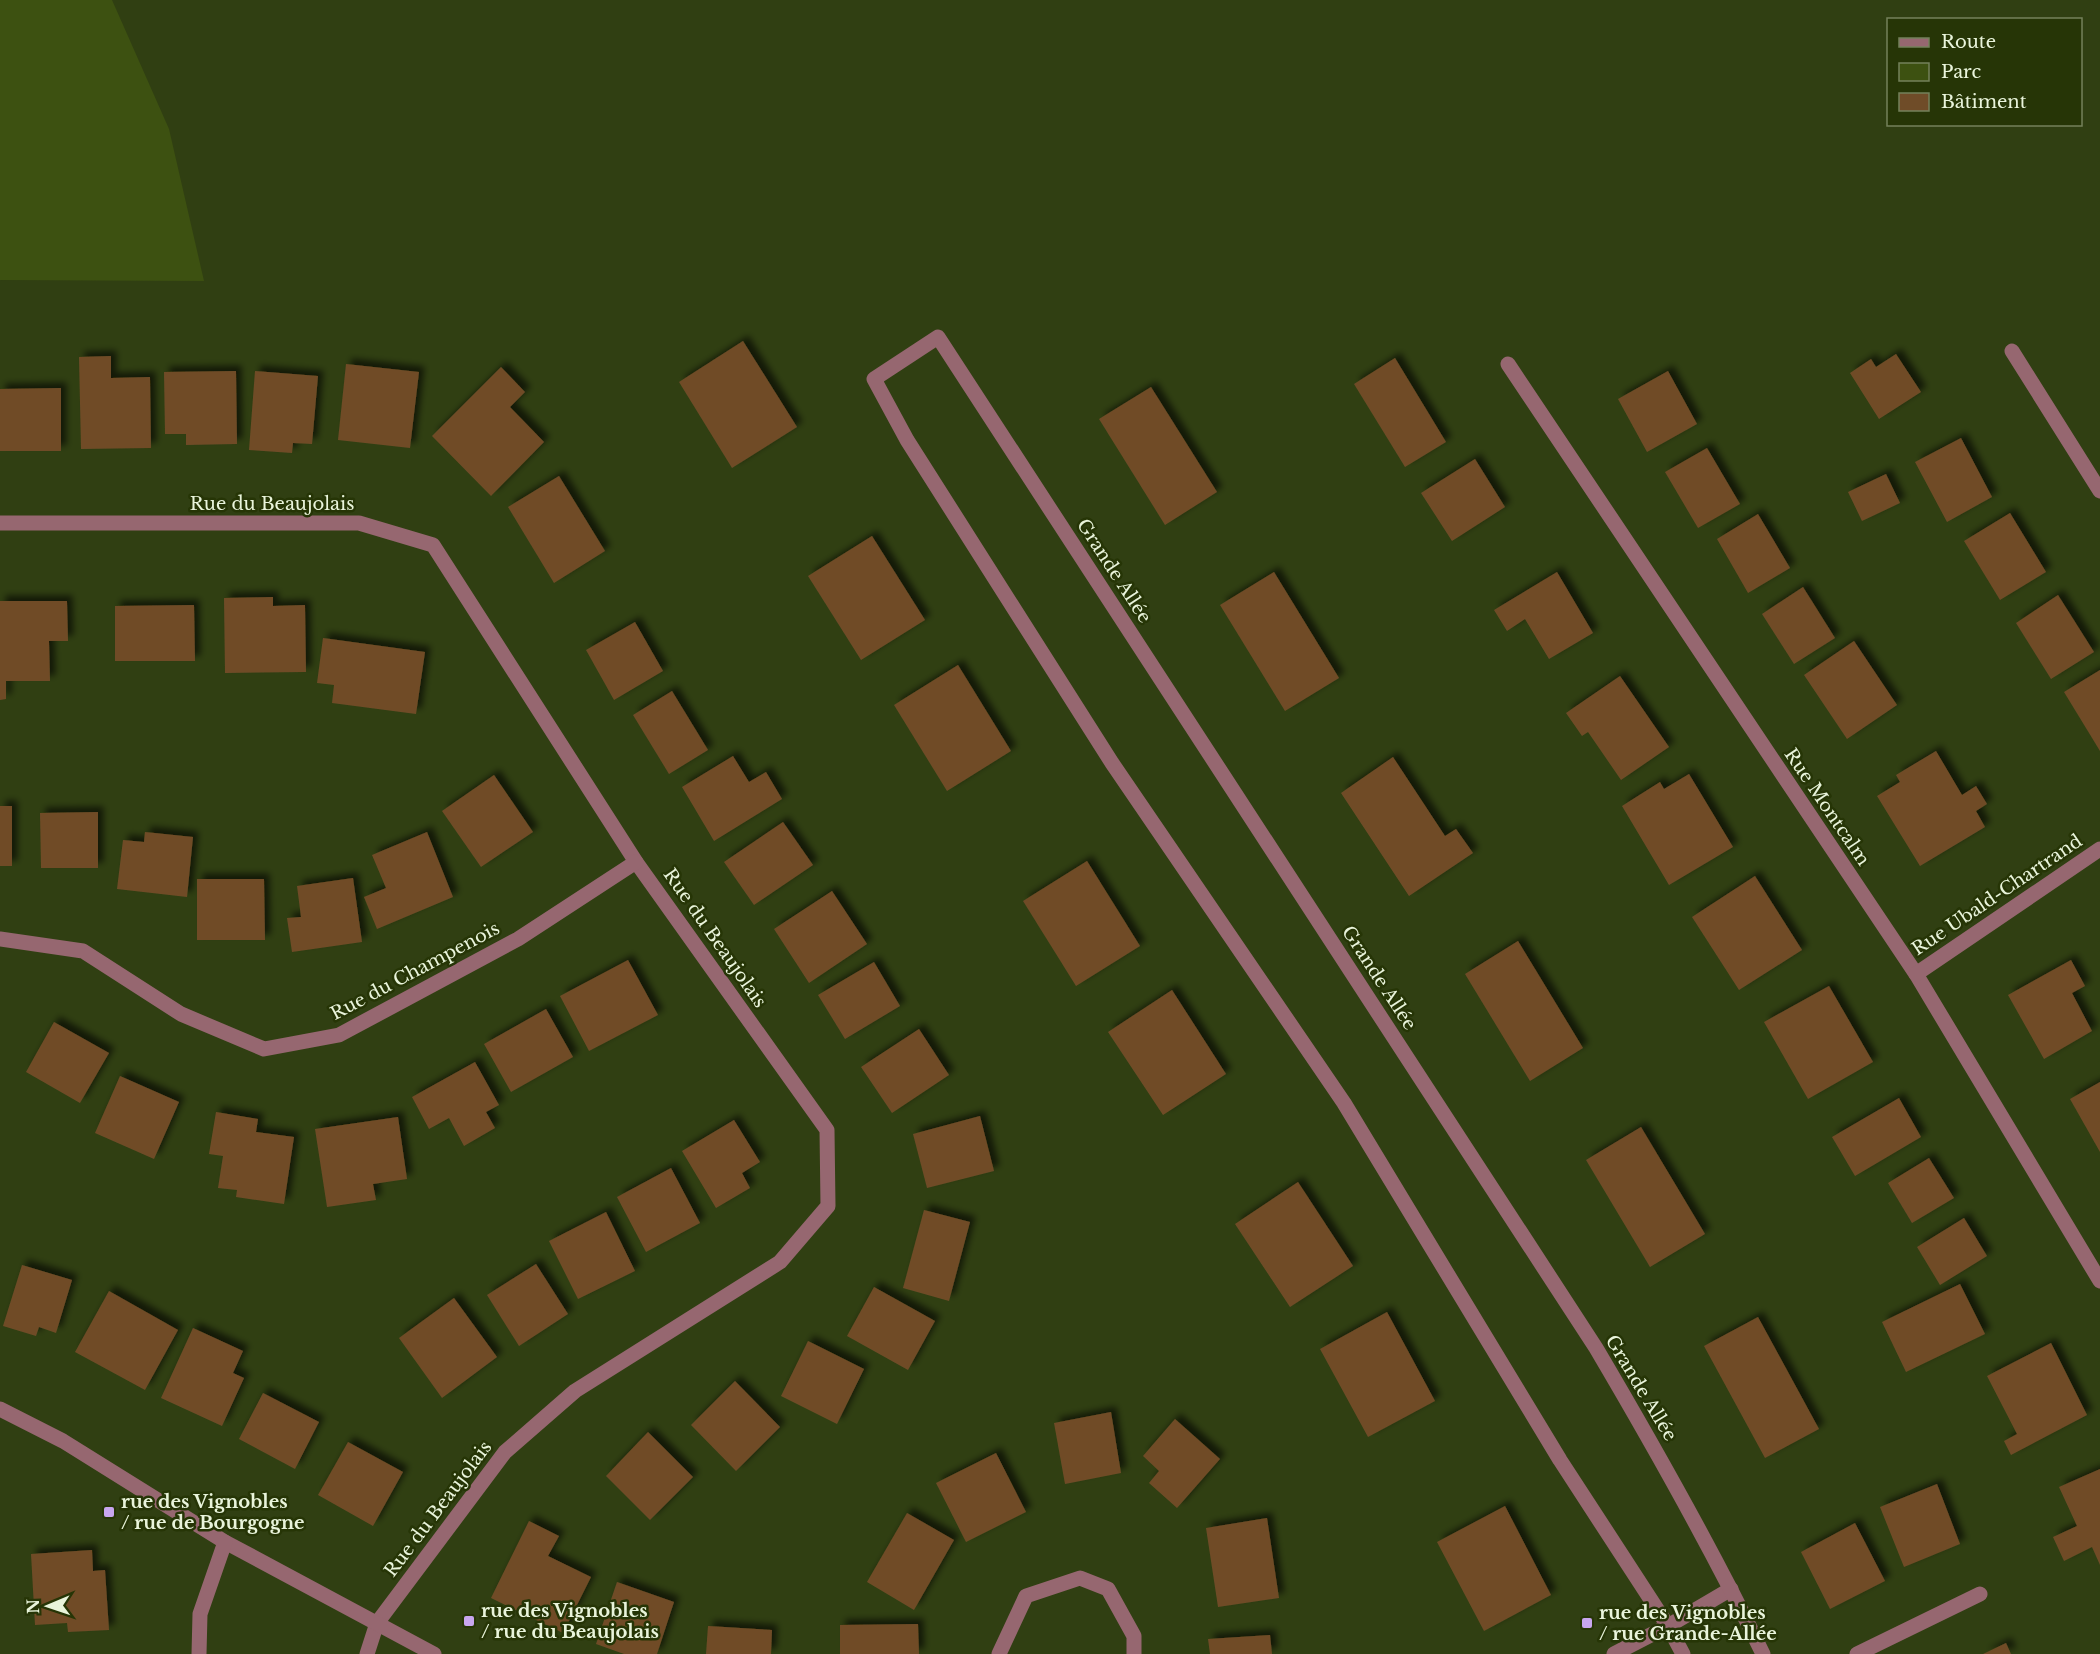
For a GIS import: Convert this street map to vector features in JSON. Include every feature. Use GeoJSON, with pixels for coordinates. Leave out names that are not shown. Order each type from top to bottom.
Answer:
{"type":"FeatureCollection","features":[{"type":"Feature","properties":{"kind":"street","name":"Grande Allée"},"geometry":{"type":"LineString","coordinates":[[1668,1626],[1560,1460],[1344,1102],[1112,763],[908,440],[874,379],[938,337],[1596,1348],[1666,1467],[1763,1654]]}},
{"type":"Feature","properties":{"kind":"street"},"geometry":{"type":"LineString","coordinates":[[2012,351],[2100,491]]}},
{"type":"Feature","properties":{"kind":"street","name":"Rue Montcalm"},"geometry":{"type":"LineString","coordinates":[[1508,364],[1916,974],[2100,1281]]}},
{"type":"Feature","properties":{"kind":"street","name":"Rue du Beaujolais"},"geometry":{"type":"LineString","coordinates":[[0,523],[360,523],[433,545],[636,862],[827,1130],[828,1206],[780,1262],[575,1391],[505,1452],[377,1623],[367,1654]]}},
{"type":"Feature","properties":{"kind":"street","name":"Rue Ubald-Chartrand"},"geometry":{"type":"LineString","coordinates":[[1916,974],[2100,849]]}},
{"type":"Feature","properties":{"kind":"street","name":"Rue du Champenois"},"geometry":{"type":"LineString","coordinates":[[0,939],[83,951],[181,1014],[264,1049],[339,1035],[518,939],[636,862]]}},
{"type":"Feature","properties":{"kind":"street"},"geometry":{"type":"LineString","coordinates":[[0,1409],[63,1441],[225,1542],[434,1654]]}},
{"type":"Feature","properties":{"kind":"street"},"geometry":{"type":"LineString","coordinates":[[199,1654],[200,1614],[225,1542]]}},
{"type":"Feature","properties":{"kind":"street"},"geometry":{"type":"LineString","coordinates":[[999,1654],[1026,1596],[1080,1578],[1108,1589],[1134,1636],[1134,1654]]}},
{"type":"Feature","properties":{"kind":"street"},"geometry":{"type":"LineString","coordinates":[[1614,1654],[1731,1589]]}},
{"type":"Feature","properties":{"kind":"street"},"geometry":{"type":"LineString","coordinates":[[1857,1654],[1980,1594]]}},
{"type":"Feature","properties":{"kind":"street"},"geometry":{"type":"LineString","coordinates":[[1668,1626],[1683,1654]]}},
{"type":"Feature","properties":{"kind":"green space"},"geometry":{"type":"Polygon","coordinates":[[[0,0],[112,0],[169,129],[204,281],[0,280],[0,0]]]}},
{"type":"Feature","properties":{"kind":"building"},"geometry":{"type":"Polygon","coordinates":[[[743,341],[797,427],[732,468],[679,382],[743,341]]]}},
{"type":"Feature","properties":{"kind":"building"},"geometry":{"type":"Polygon","coordinates":[[[1896,354],[1921,392],[1879,419],[1850,373],[1871,359],[1876,367],[1896,354]]]}},
{"type":"Feature","properties":{"kind":"building"},"geometry":{"type":"Polygon","coordinates":[[[111,356],[111,378],[150,377],[151,448],[81,449],[79,357],[111,356]]]}},
{"type":"Feature","properties":{"kind":"building"},"geometry":{"type":"Polygon","coordinates":[[[1395,358],[1446,442],[1405,467],[1354,384],[1395,358]]]}},
{"type":"Feature","properties":{"kind":"building"},"geometry":{"type":"Polygon","coordinates":[[[346,364],[419,372],[410,448],[338,440],[346,364]]]}},
{"type":"Feature","properties":{"kind":"building"},"geometry":{"type":"Polygon","coordinates":[[[501,367],[525,392],[510,407],[544,442],[491,496],[432,436],[501,367]]]}},
{"type":"Feature","properties":{"kind":"building"},"geometry":{"type":"Polygon","coordinates":[[[236,371],[237,444],[186,445],[186,434],[165,434],[164,372],[236,371]]]}},
{"type":"Feature","properties":{"kind":"building"},"geometry":{"type":"Polygon","coordinates":[[[255,371],[318,376],[312,444],[293,443],[292,453],[249,450],[255,371]]]}},
{"type":"Feature","properties":{"kind":"building"},"geometry":{"type":"Polygon","coordinates":[[[1668,371],[1697,424],[1647,452],[1618,399],[1668,371]]]}},
{"type":"Feature","properties":{"kind":"building"},"geometry":{"type":"Polygon","coordinates":[[[1151,387],[1217,492],[1165,525],[1099,419],[1151,387]]]}},
{"type":"Feature","properties":{"kind":"building"},"geometry":{"type":"Polygon","coordinates":[[[61,388],[61,451],[0,451],[0,389],[61,388]]]}},
{"type":"Feature","properties":{"kind":"building"},"geometry":{"type":"Polygon","coordinates":[[[1961,438],[1992,497],[1947,522],[1915,462],[1961,438]]]}},
{"type":"Feature","properties":{"kind":"building"},"geometry":{"type":"Polygon","coordinates":[[[1707,448],[1740,504],[1698,528],[1665,472],[1707,448]]]}},
{"type":"Feature","properties":{"kind":"building"},"geometry":{"type":"Polygon","coordinates":[[[1475,459],[1505,507],[1452,541],[1421,493],[1475,459]]]}},
{"type":"Feature","properties":{"kind":"building"},"geometry":{"type":"Polygon","coordinates":[[[1886,474],[1900,503],[1862,521],[1848,492],[1886,474]]]}},
{"type":"Feature","properties":{"kind":"building"},"geometry":{"type":"Polygon","coordinates":[[[559,476],[605,551],[554,583],[508,507],[559,476]]]}},
{"type":"Feature","properties":{"kind":"building"},"geometry":{"type":"Polygon","coordinates":[[[2010,513],[2046,572],[2000,600],[1964,541],[2010,513]]]}},
{"type":"Feature","properties":{"kind":"building"},"geometry":{"type":"Polygon","coordinates":[[[1758,514],[1790,568],[1748,593],[1717,539],[1758,514]]]}},
{"type":"Feature","properties":{"kind":"building"},"geometry":{"type":"Polygon","coordinates":[[[872,536],[925,620],[861,660],[808,576],[872,536]]]}},
{"type":"Feature","properties":{"kind":"building"},"geometry":{"type":"Polygon","coordinates":[[[1274,572],[1339,678],[1285,711],[1220,605],[1274,572]]]}},
{"type":"Feature","properties":{"kind":"building"},"geometry":{"type":"Polygon","coordinates":[[[1557,572],[1593,633],[1549,659],[1525,619],[1507,631],[1494,610],[1557,572]]]}},
{"type":"Feature","properties":{"kind":"building"},"geometry":{"type":"Polygon","coordinates":[[[1803,587],[1835,638],[1794,664],[1762,614],[1803,587]]]}},
{"type":"Feature","properties":{"kind":"building"},"geometry":{"type":"Polygon","coordinates":[[[2058,595],[2094,652],[2051,679],[2016,623],[2058,595]]]}},
{"type":"Feature","properties":{"kind":"building"},"geometry":{"type":"Polygon","coordinates":[[[273,597],[273,606],[305,605],[306,672],[225,673],[224,598],[273,597]]]}},
{"type":"Feature","properties":{"kind":"building"},"geometry":{"type":"Polygon","coordinates":[[[0,601],[67,601],[68,641],[49,641],[50,681],[6,681],[6,699],[0,700],[0,601]]]}},
{"type":"Feature","properties":{"kind":"building"},"geometry":{"type":"Polygon","coordinates":[[[194,605],[195,661],[115,661],[115,606],[194,605]]]}},
{"type":"Feature","properties":{"kind":"building"},"geometry":{"type":"Polygon","coordinates":[[[635,622],[663,671],[614,700],[586,650],[635,622]]]}},
{"type":"Feature","properties":{"kind":"building"},"geometry":{"type":"Polygon","coordinates":[[[323,638],[425,652],[416,714],[332,703],[334,685],[317,683],[323,638]]]}},
{"type":"Feature","properties":{"kind":"building"},"geometry":{"type":"Polygon","coordinates":[[[1854,641],[1897,705],[1847,739],[1804,675],[1854,641]]]}},
{"type":"Feature","properties":{"kind":"building"},"geometry":{"type":"Polygon","coordinates":[[[958,665],[1011,751],[947,791],[894,705],[958,665]]]}},
{"type":"Feature","properties":{"kind":"building"},"geometry":{"type":"Polygon","coordinates":[[[2100,670],[2100,751],[2064,692],[2100,670]]]}},
{"type":"Feature","properties":{"kind":"building"},"geometry":{"type":"Polygon","coordinates":[[[1620,676],[1669,747],[1621,780],[1588,732],[1582,736],[1566,713],[1620,676]]]}},
{"type":"Feature","properties":{"kind":"building"},"geometry":{"type":"Polygon","coordinates":[[[672,691],[708,750],[669,774],[633,715],[672,691]]]}},
{"type":"Feature","properties":{"kind":"building"},"geometry":{"type":"Polygon","coordinates":[[[1936,751],[1962,795],[1976,786],[1987,804],[1976,811],[1985,827],[1920,866],[1877,796],[1900,782],[1896,775],[1936,751]]]}},
{"type":"Feature","properties":{"kind":"building"},"geometry":{"type":"Polygon","coordinates":[[[733,756],[749,782],[766,772],[782,799],[714,841],[682,787],[733,756]]]}},
{"type":"Feature","properties":{"kind":"building"},"geometry":{"type":"Polygon","coordinates":[[[1393,757],[1445,836],[1456,829],[1473,853],[1409,896],[1341,793],[1393,757]]]}},
{"type":"Feature","properties":{"kind":"building"},"geometry":{"type":"Polygon","coordinates":[[[1689,774],[1733,847],[1669,885],[1622,806],[1660,782],[1664,789],[1689,774]]]}},
{"type":"Feature","properties":{"kind":"building"},"geometry":{"type":"Polygon","coordinates":[[[494,775],[533,832],[481,867],[442,811],[494,775]]]}},
{"type":"Feature","properties":{"kind":"building"},"geometry":{"type":"Polygon","coordinates":[[[0,806],[12,806],[12,866],[0,866],[0,806]]]}},
{"type":"Feature","properties":{"kind":"building"},"geometry":{"type":"Polygon","coordinates":[[[98,812],[98,868],[41,868],[40,813],[98,812]]]}},
{"type":"Feature","properties":{"kind":"building"},"geometry":{"type":"Polygon","coordinates":[[[783,822],[813,865],[754,905],[724,862],[783,822]]]}},
{"type":"Feature","properties":{"kind":"building"},"geometry":{"type":"Polygon","coordinates":[[[145,832],[193,837],[187,897],[117,889],[123,840],[144,842],[145,832]]]}},
{"type":"Feature","properties":{"kind":"building"},"geometry":{"type":"Polygon","coordinates":[[[427,832],[453,897],[377,929],[364,897],[386,888],[372,855],[427,832]]]}},
{"type":"Feature","properties":{"kind":"building"},"geometry":{"type":"Polygon","coordinates":[[[1087,861],[1140,946],[1076,986],[1023,901],[1087,861]]]}},
{"type":"Feature","properties":{"kind":"building"},"geometry":{"type":"Polygon","coordinates":[[[1755,876],[1802,950],[1739,990],[1692,917],[1755,876]]]}},
{"type":"Feature","properties":{"kind":"building"},"geometry":{"type":"Polygon","coordinates":[[[353,878],[362,942],[292,952],[287,918],[301,917],[297,886],[353,878]]]}},
{"type":"Feature","properties":{"kind":"building"},"geometry":{"type":"Polygon","coordinates":[[[197,879],[264,879],[265,940],[197,940],[197,879]]]}},
{"type":"Feature","properties":{"kind":"building"},"geometry":{"type":"Polygon","coordinates":[[[832,891],[867,944],[809,983],[774,929],[832,891]]]}},
{"type":"Feature","properties":{"kind":"building"},"geometry":{"type":"Polygon","coordinates":[[[1518,941],[1583,1048],[1530,1081],[1465,974],[1518,941]]]}},
{"type":"Feature","properties":{"kind":"building"},"geometry":{"type":"Polygon","coordinates":[[[628,960],[658,1015],[589,1051],[560,996],[628,960]]]}},
{"type":"Feature","properties":{"kind":"building"},"geometry":{"type":"Polygon","coordinates":[[[2071,960],[2085,986],[2072,993],[2092,1031],[2044,1059],[2008,995],[2071,960]]]}},
{"type":"Feature","properties":{"kind":"building"},"geometry":{"type":"Polygon","coordinates":[[[874,962],[900,1006],[845,1039],[818,995],[874,962]]]}},
{"type":"Feature","properties":{"kind":"building"},"geometry":{"type":"Polygon","coordinates":[[[1829,986],[1873,1062],[1808,1099],[1764,1022],[1829,986]]]}},
{"type":"Feature","properties":{"kind":"building"},"geometry":{"type":"Polygon","coordinates":[[[1172,990],[1226,1074],[1163,1115],[1108,1032],[1172,990]]]}},
{"type":"Feature","properties":{"kind":"building"},"geometry":{"type":"Polygon","coordinates":[[[546,1009],[573,1057],[511,1092],[484,1044],[546,1009]]]}},
{"type":"Feature","properties":{"kind":"building"},"geometry":{"type":"Polygon","coordinates":[[[54,1022],[109,1053],[80,1103],[26,1072],[54,1022]]]}},
{"type":"Feature","properties":{"kind":"building"},"geometry":{"type":"Polygon","coordinates":[[[919,1029],[949,1075],[892,1113],[861,1067],[919,1029]]]}},
{"type":"Feature","properties":{"kind":"building"},"geometry":{"type":"Polygon","coordinates":[[[475,1062],[499,1105],[486,1112],[495,1128],[464,1146],[449,1118],[429,1129],[412,1097],[475,1062]]]}},
{"type":"Feature","properties":{"kind":"building"},"geometry":{"type":"Polygon","coordinates":[[[120,1076],[179,1102],[154,1159],[95,1133],[120,1076]]]}},
{"type":"Feature","properties":{"kind":"building"},"geometry":{"type":"Polygon","coordinates":[[[2100,1082],[2100,1152],[2070,1099],[2100,1082]]]}},
{"type":"Feature","properties":{"kind":"building"},"geometry":{"type":"Polygon","coordinates":[[[1899,1098],[1921,1137],[1855,1176],[1832,1137],[1899,1098]]]}},
{"type":"Feature","properties":{"kind":"building"},"geometry":{"type":"Polygon","coordinates":[[[216,1112],[258,1119],[256,1132],[294,1137],[284,1204],[236,1197],[237,1190],[218,1188],[223,1156],[209,1154],[216,1112]]]}},
{"type":"Feature","properties":{"kind":"building"},"geometry":{"type":"Polygon","coordinates":[[[980,1116],[994,1171],[927,1188],[913,1134],[980,1116]]]}},
{"type":"Feature","properties":{"kind":"building"},"geometry":{"type":"Polygon","coordinates":[[[398,1117],[407,1179],[373,1184],[376,1200],[327,1207],[315,1129],[398,1117]]]}},
{"type":"Feature","properties":{"kind":"building"},"geometry":{"type":"Polygon","coordinates":[[[734,1120],[760,1162],[742,1173],[750,1188],[716,1208],[682,1151],[734,1120]]]}},
{"type":"Feature","properties":{"kind":"building"},"geometry":{"type":"Polygon","coordinates":[[[1641,1127],[1705,1234],[1650,1267],[1586,1160],[1641,1127]]]}},
{"type":"Feature","properties":{"kind":"building"},"geometry":{"type":"Polygon","coordinates":[[[1929,1158],[1954,1198],[1912,1223],[1888,1183],[1929,1158]]]}},
{"type":"Feature","properties":{"kind":"building"},"geometry":{"type":"Polygon","coordinates":[[[671,1168],[700,1223],[646,1252],[617,1197],[671,1168]]]}},
{"type":"Feature","properties":{"kind":"building"},"geometry":{"type":"Polygon","coordinates":[[[1298,1182],[1353,1266],[1290,1307],[1235,1224],[1298,1182]]]}},
{"type":"Feature","properties":{"kind":"building"},"geometry":{"type":"Polygon","coordinates":[[[924,1210],[970,1222],[949,1301],[903,1288],[924,1210]]]}},
{"type":"Feature","properties":{"kind":"building"},"geometry":{"type":"Polygon","coordinates":[[[606,1212],[635,1271],[578,1299],[549,1241],[606,1212]]]}},
{"type":"Feature","properties":{"kind":"building"},"geometry":{"type":"Polygon","coordinates":[[[1964,1218],[1987,1256],[1940,1285],[1917,1247],[1964,1218]]]}},
{"type":"Feature","properties":{"kind":"building"},"geometry":{"type":"Polygon","coordinates":[[[536,1264],[568,1314],[519,1346],[487,1295],[536,1264]]]}},
{"type":"Feature","properties":{"kind":"building"},"geometry":{"type":"Polygon","coordinates":[[[22,1265],[72,1280],[56,1333],[39,1327],[36,1336],[3,1326],[22,1265]]]}},
{"type":"Feature","properties":{"kind":"building"},"geometry":{"type":"Polygon","coordinates":[[[1960,1284],[1985,1334],[1906,1372],[1882,1322],[1960,1284]]]}},
{"type":"Feature","properties":{"kind":"building"},"geometry":{"type":"Polygon","coordinates":[[[874,1287],[935,1321],[908,1370],[847,1336],[874,1287]]]}},
{"type":"Feature","properties":{"kind":"building"},"geometry":{"type":"Polygon","coordinates":[[[109,1291],[178,1330],[145,1390],[75,1352],[109,1291]]]}},
{"type":"Feature","properties":{"kind":"building"},"geometry":{"type":"Polygon","coordinates":[[[454,1298],[497,1357],[442,1398],[399,1338],[454,1298]]]}},
{"type":"Feature","properties":{"kind":"building"},"geometry":{"type":"Polygon","coordinates":[[[1387,1312],[1435,1401],[1368,1437],[1320,1349],[1387,1312]]]}},
{"type":"Feature","properties":{"kind":"building"},"geometry":{"type":"Polygon","coordinates":[[[1758,1317],[1819,1429],[1765,1458],[1704,1346],[1758,1317]]]}},
{"type":"Feature","properties":{"kind":"building"},"geometry":{"type":"Polygon","coordinates":[[[193,1328],[243,1351],[233,1373],[244,1378],[222,1426],[161,1398],[193,1328]]]}},
{"type":"Feature","properties":{"kind":"building"},"geometry":{"type":"Polygon","coordinates":[[[808,1341],[864,1369],[837,1424],[781,1396],[808,1341]]]}},
{"type":"Feature","properties":{"kind":"building"},"geometry":{"type":"Polygon","coordinates":[[[2051,1343],[2087,1415],[2011,1455],[2004,1441],[2017,1434],[1987,1376],[2051,1343]]]}},
{"type":"Feature","properties":{"kind":"building"},"geometry":{"type":"Polygon","coordinates":[[[735,1381],[780,1427],[736,1471],[691,1425],[735,1381]]]}},
{"type":"Feature","properties":{"kind":"building"},"geometry":{"type":"Polygon","coordinates":[[[263,1393],[319,1422],[295,1469],[239,1439],[263,1393]]]}},
{"type":"Feature","properties":{"kind":"building"},"geometry":{"type":"Polygon","coordinates":[[[1111,1412],[1121,1473],[1065,1484],[1054,1423],[1111,1412]]]}},
{"type":"Feature","properties":{"kind":"building"},"geometry":{"type":"Polygon","coordinates":[[[1175,1419],[1220,1459],[1177,1508],[1149,1483],[1159,1471],[1143,1456],[1175,1419]]]}},
{"type":"Feature","properties":{"kind":"building"},"geometry":{"type":"Polygon","coordinates":[[[648,1432],[693,1477],[650,1520],[606,1476],[648,1432]]]}},
{"type":"Feature","properties":{"kind":"building"},"geometry":{"type":"Polygon","coordinates":[[[348,1442],[403,1472],[373,1526],[318,1495],[348,1442]]]}},
{"type":"Feature","properties":{"kind":"building"},"geometry":{"type":"Polygon","coordinates":[[[996,1453],[1026,1512],[966,1542],[936,1483],[996,1453]]]}},
{"type":"Feature","properties":{"kind":"building"},"geometry":{"type":"Polygon","coordinates":[[[2100,1469],[2100,1565],[2092,1547],[2064,1561],[2053,1537],[2077,1526],[2059,1487],[2100,1469]]]}},
{"type":"Feature","properties":{"kind":"building"},"geometry":{"type":"Polygon","coordinates":[[[1937,1484],[1960,1544],[1904,1567],[1880,1507],[1937,1484]]]}},
{"type":"Feature","properties":{"kind":"building"},"geometry":{"type":"Polygon","coordinates":[[[1505,1506],[1551,1595],[1484,1631],[1437,1542],[1505,1506]]]}},
{"type":"Feature","properties":{"kind":"building"},"geometry":{"type":"Polygon","coordinates":[[[907,1513],[954,1540],[914,1610],[867,1582],[907,1513]]]}},
{"type":"Feature","properties":{"kind":"building"},"geometry":{"type":"Polygon","coordinates":[[[1267,1518],[1279,1598],[1218,1607],[1206,1528],[1267,1518]]]}},
{"type":"Feature","properties":{"kind":"building"},"geometry":{"type":"Polygon","coordinates":[[[529,1521],[559,1536],[548,1556],[591,1577],[563,1633],[491,1598],[529,1521]]]}},
{"type":"Feature","properties":{"kind":"building"},"geometry":{"type":"Polygon","coordinates":[[[1855,1523],[1885,1581],[1830,1609],[1801,1552],[1855,1523]]]}},
{"type":"Feature","properties":{"kind":"building"},"geometry":{"type":"Polygon","coordinates":[[[92,1550],[93,1571],[105,1570],[109,1630],[68,1632],[67,1623],[35,1625],[31,1554],[92,1550]]]}},
{"type":"Feature","properties":{"kind":"building"},"geometry":{"type":"Polygon","coordinates":[[[617,1582],[674,1602],[657,1654],[624,1654],[596,1644],[617,1582]]]}},
{"type":"Feature","properties":{"kind":"building"},"geometry":{"type":"Polygon","coordinates":[[[918,1624],[919,1654],[840,1654],[840,1625],[918,1624]]]}},
{"type":"Feature","properties":{"kind":"building"},"geometry":{"type":"Polygon","coordinates":[[[708,1626],[772,1630],[771,1654],[706,1654],[708,1626]]]}},
{"type":"Feature","properties":{"kind":"building"},"geometry":{"type":"Polygon","coordinates":[[[1270,1635],[1272,1654],[1210,1654],[1208,1639],[1270,1635]]]}},
{"type":"Feature","properties":{"kind":"building"},"geometry":{"type":"Polygon","coordinates":[[[2006,1643],[2011,1654],[1983,1654],[2006,1643]]]}},
{"type":"Feature","properties":{"kind":"place","name":"rue des Vignobles / rue de Bourgogne"},"geometry":{"type":"Point","coordinates":[109,1512]}},
{"type":"Feature","properties":{"kind":"place","name":"rue des Vignobles / rue du Beaujolais"},"geometry":{"type":"Point","coordinates":[469,1621]}},
{"type":"Feature","properties":{"kind":"place","name":"rue des Vignobles / rue Grande-Allée"},"geometry":{"type":"Point","coordinates":[1587,1623]}}]}
